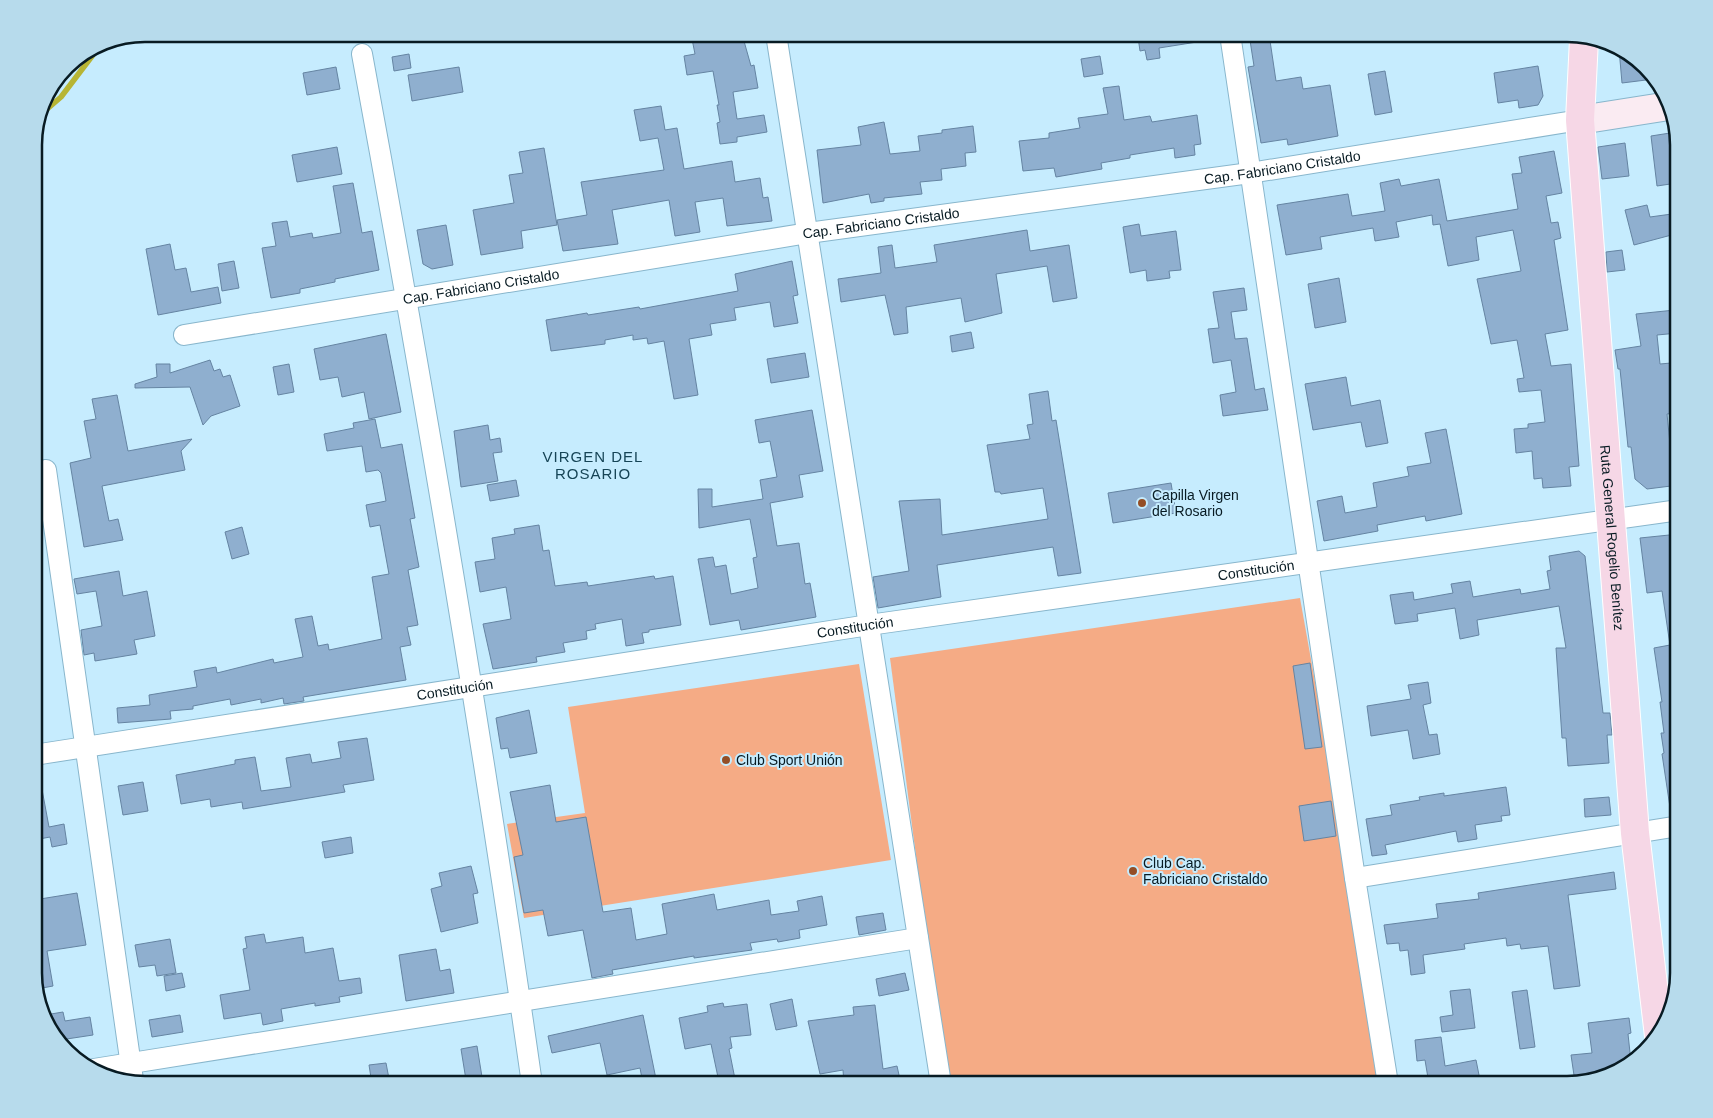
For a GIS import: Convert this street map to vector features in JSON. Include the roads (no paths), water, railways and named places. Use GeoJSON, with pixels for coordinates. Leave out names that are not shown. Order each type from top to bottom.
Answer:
{"type":"FeatureCollection","features":[{"type":"Feature","properties":{"kind":"main road","name":"Ruta General Rogelio Benítez"},"geometry":{"type":"LineString","coordinates":[[1584,44],[1580,120],[1635,833],[1657,1022]]}},
{"type":"Feature","properties":{"kind":"main road"},"geometry":{"type":"LineString","coordinates":[[1580,120],[1663,107]]}},
{"type":"Feature","properties":{"kind":"street"},"geometry":{"type":"LineString","coordinates":[[1231,42],[1355,878],[1387,1076]]}},
{"type":"Feature","properties":{"kind":"street"},"geometry":{"type":"LineString","coordinates":[[777,43],[940,1076]]}},
{"type":"Feature","properties":{"kind":"street"},"geometry":{"type":"LineString","coordinates":[[362,54],[407,298],[472,687],[531,1076]]}},
{"type":"Feature","properties":{"kind":"street","name":"Cap. Fabriciano Cristaldo"},"geometry":{"type":"LineString","coordinates":[[184,335],[808,233],[1250,173],[1580,120]]}},
{"type":"Feature","properties":{"kind":"street"},"geometry":{"type":"LineString","coordinates":[[46,470],[132,1072]]}},
{"type":"Feature","properties":{"kind":"street","name":"Constitución"},"geometry":{"type":"LineString","coordinates":[[43,754],[869,625],[1670,511]]}},
{"type":"Feature","properties":{"kind":"street"},"geometry":{"type":"LineString","coordinates":[[1355,878],[1670,827]]}},
{"type":"Feature","properties":{"kind":"street"},"geometry":{"type":"LineString","coordinates":[[113,1070],[132,1072],[520,1001],[918,938]]}},
{"type":"Feature","properties":{"kind":"waterway"},"geometry":{"type":"LineString","coordinates":[[50,107],[61,97],[90,59]]}},
{"type":"Feature","properties":{"kind":"place","name":"Capilla Virgen del Rosario"},"geometry":{"type":"Point","coordinates":[1142,503]}},
{"type":"Feature","properties":{"kind":"place","name":"Club Sport Unión"},"geometry":{"type":"Point","coordinates":[726,760]}},
{"type":"Feature","properties":{"kind":"place","name":"Club Cap. Fabriciano Cristaldo"},"geometry":{"type":"Point","coordinates":[1133,871]}},
{"type":"Feature","properties":{"kind":"district","name":"VIRGEN DEL ROSARIO"},"geometry":{"type":"Point","coordinates":[593,466]}}]}
